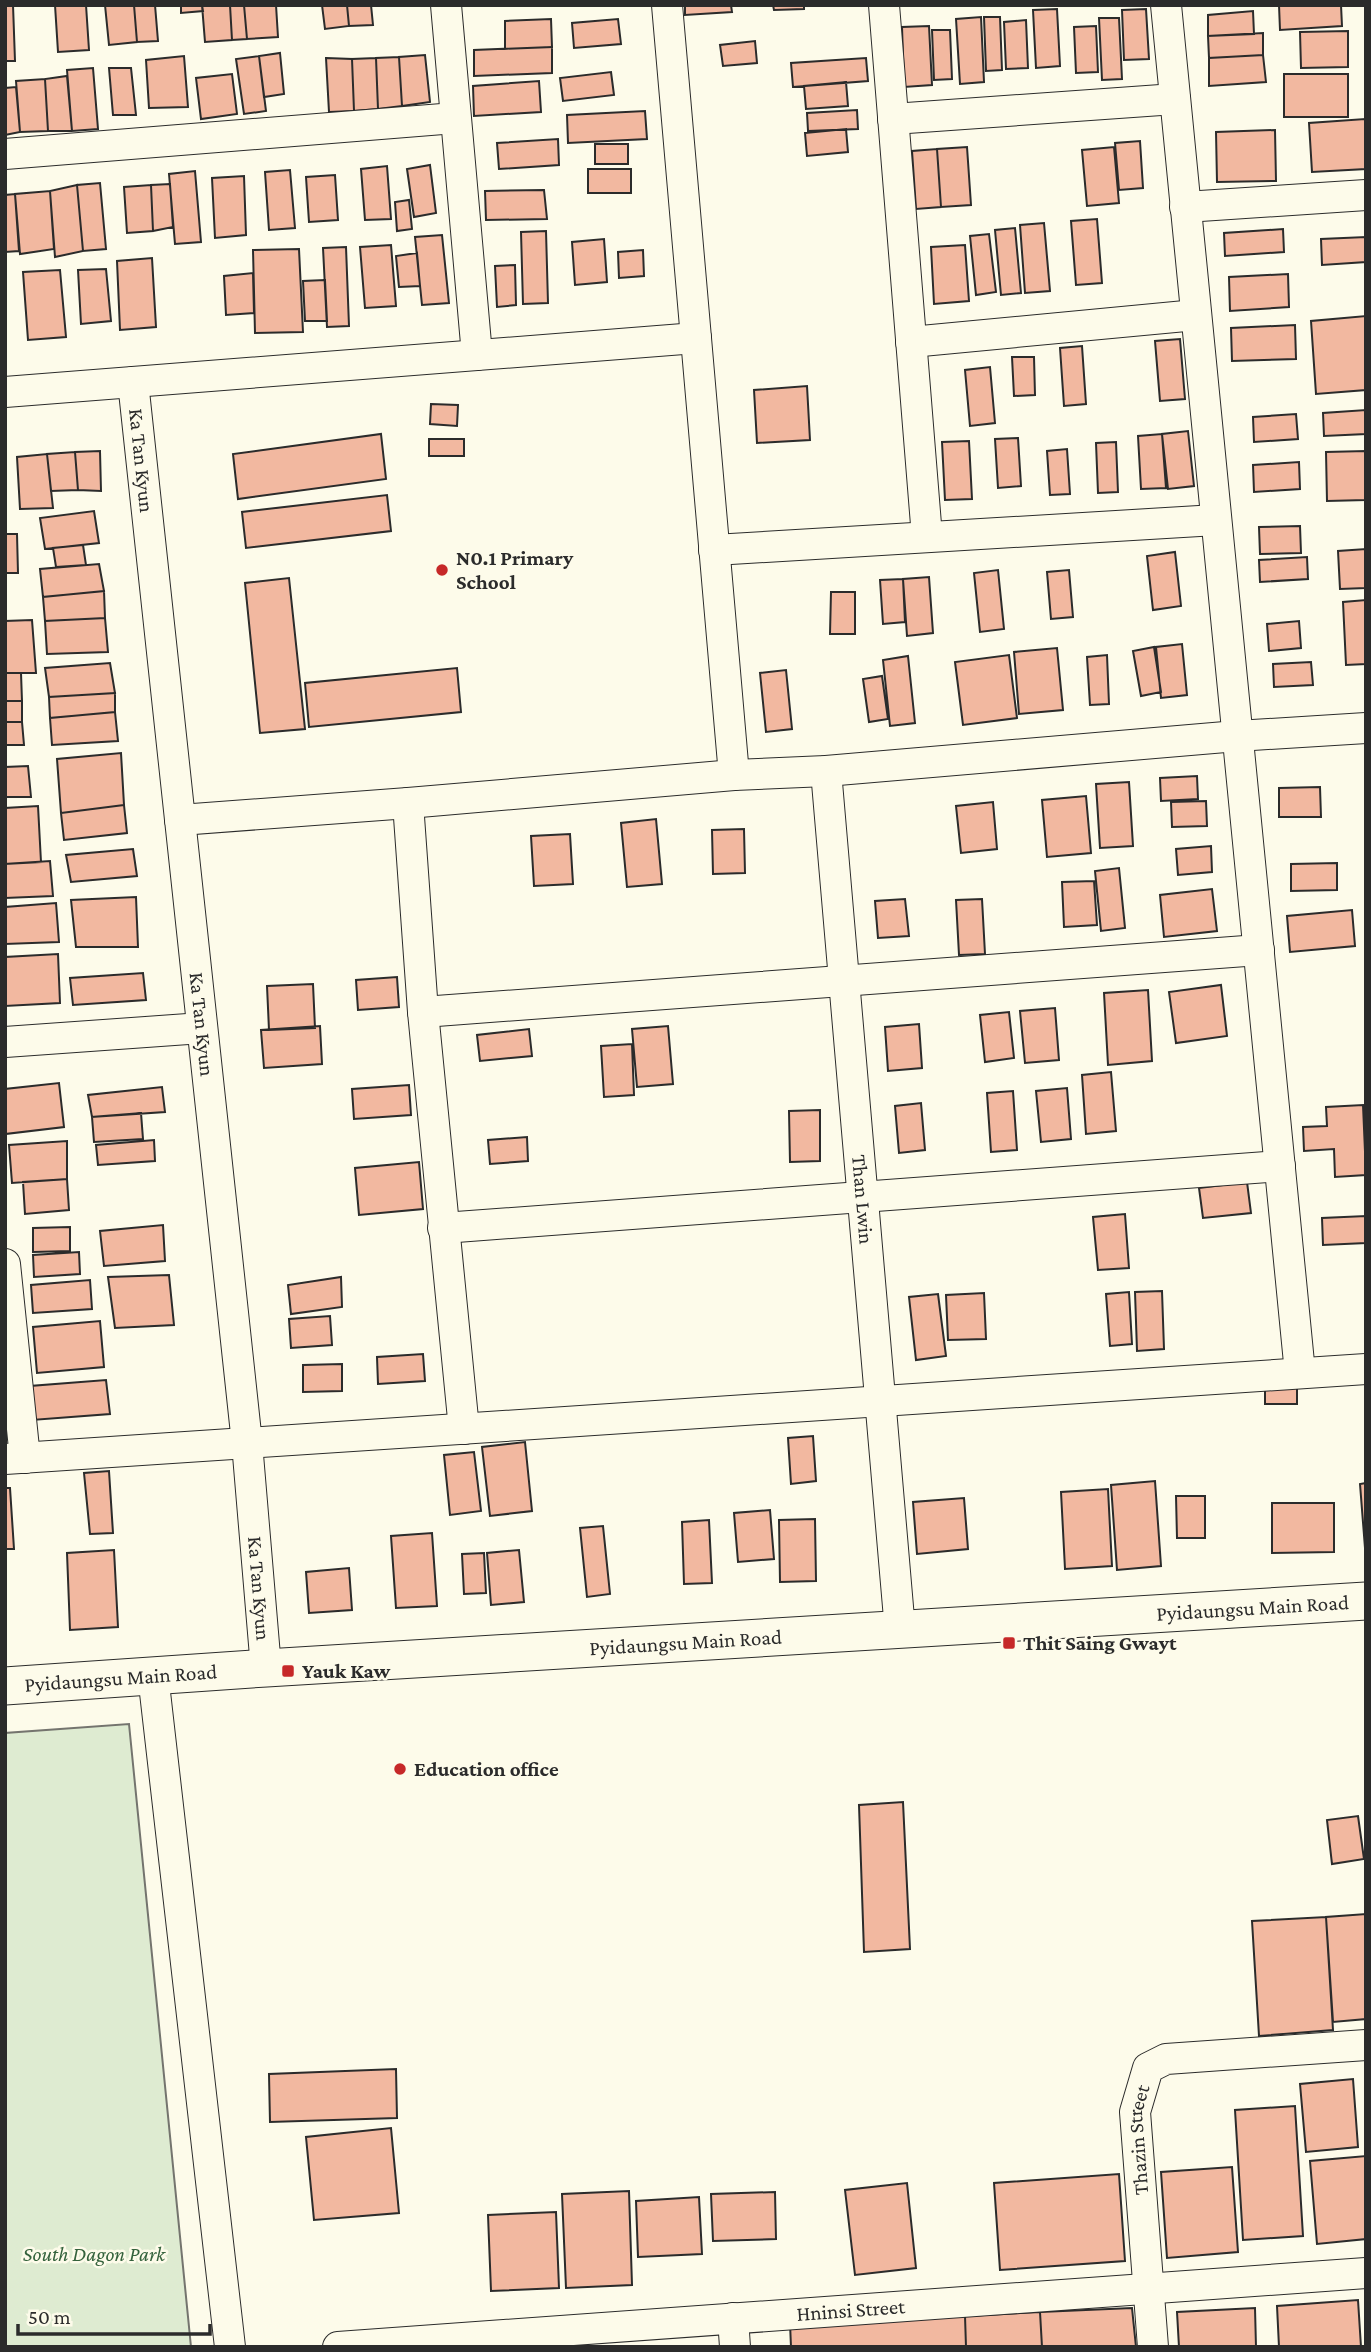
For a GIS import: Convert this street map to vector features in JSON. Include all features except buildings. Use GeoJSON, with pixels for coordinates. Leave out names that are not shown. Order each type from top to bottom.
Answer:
{"type":"FeatureCollection","features":[{"type":"Feature","properties":{"kind":"main road","name":"Pyidaungsu Main Road"},"geometry":{"type":"LineString","coordinates":[[5,1686],[1366,1601]]}},
{"type":"Feature","properties":{"kind":"street"},"geometry":{"type":"LineString","coordinates":[[446,5],[477,355]]}},
{"type":"Feature","properties":{"kind":"street"},"geometry":{"type":"LineString","coordinates":[[667,5],[734,775]]}},
{"type":"Feature","properties":{"kind":"street"},"geometry":{"type":"LineString","coordinates":[[884,5],[927,537]]}},
{"type":"Feature","properties":{"kind":"street"},"geometry":{"type":"LineString","coordinates":[[1166,5],[1300,1373]]}},
{"type":"Feature","properties":{"kind":"street"},"geometry":{"type":"LineString","coordinates":[[893,119],[1175,99]]}},
{"type":"Feature","properties":{"kind":"street"},"geometry":{"type":"LineString","coordinates":[[5,154],[455,118]]}},
{"type":"Feature","properties":{"kind":"street"},"geometry":{"type":"LineString","coordinates":[[1185,207],[1366,195]]}},
{"type":"Feature","properties":{"kind":"street"},"geometry":{"type":"LineString","coordinates":[[911,342],[1196,315]]}},
{"type":"Feature","properties":{"kind":"street"},"geometry":{"type":"LineString","coordinates":[[5,392],[696,338]]}},
{"type":"Feature","properties":{"kind":"street","name":"Ka Tan Kyun"},"geometry":{"type":"LineString","coordinates":[[133,382],[247,1443],[266,1668]]}},
{"type":"Feature","properties":{"kind":"street"},"geometry":{"type":"LineString","coordinates":[[714,550],[1216,520]]}},
{"type":"Feature","properties":{"kind":"street"},"geometry":{"type":"LineString","coordinates":[[180,820],[1366,728]]}},
{"type":"Feature","properties":{"kind":"street","name":"Than Lwin"},"geometry":{"type":"LineString","coordinates":[[826,771],[900,1630]]}},
{"type":"Feature","properties":{"kind":"street"},"geometry":{"type":"LineString","coordinates":[[408,803],[423,1012],[464,1429]]}},
{"type":"Feature","properties":{"kind":"street"},"geometry":{"type":"LineString","coordinates":[[423,1012],[1259,950]]}},
{"type":"Feature","properties":{"kind":"street"},"geometry":{"type":"LineString","coordinates":[[5,1042],[202,1028]]}},
{"type":"Feature","properties":{"kind":"street"},"geometry":{"type":"LineString","coordinates":[[443,1228],[1280,1166]]}},
{"type":"Feature","properties":{"kind":"street"},"geometry":{"type":"LineString","coordinates":[[5,1264],[15,1458],[1366,1369]]}},
{"type":"Feature","properties":{"kind":"street"},"geometry":{"type":"LineString","coordinates":[[153,1675],[230,2347]]}},
{"type":"Feature","properties":{"kind":"street","name":"Thazin Street"},"geometry":{"type":"LineString","coordinates":[[1153,2347],[1135,2112],[1148,2068],[1166,2059],[1366,2045]]}},
{"type":"Feature","properties":{"kind":"street","name":"Hninsi Street"},"geometry":{"type":"LineString","coordinates":[[338,2347],[734,2332],[1149,2288],[1366,2273]]}},
{"type":"Feature","properties":{"kind":"green space","name":"South Dagon Park"},"geometry":{"type":"Polygon","coordinates":[[[129,1724],[191,2347],[5,2347],[5,1733],[129,1724]]]}},
{"type":"Feature","properties":{"kind":"place","name":"N0.1 Primary School"},"geometry":{"type":"Point","coordinates":[442,570]}},
{"type":"Feature","properties":{"kind":"place","name":"Thit Saing Gwayt"},"geometry":{"type":"Point","coordinates":[1009,1643]}},
{"type":"Feature","properties":{"kind":"place","name":"Yauk Kaw"},"geometry":{"type":"Point","coordinates":[288,1671]}},
{"type":"Feature","properties":{"kind":"place","name":"Education office"},"geometry":{"type":"Point","coordinates":[400,1769]}}]}
